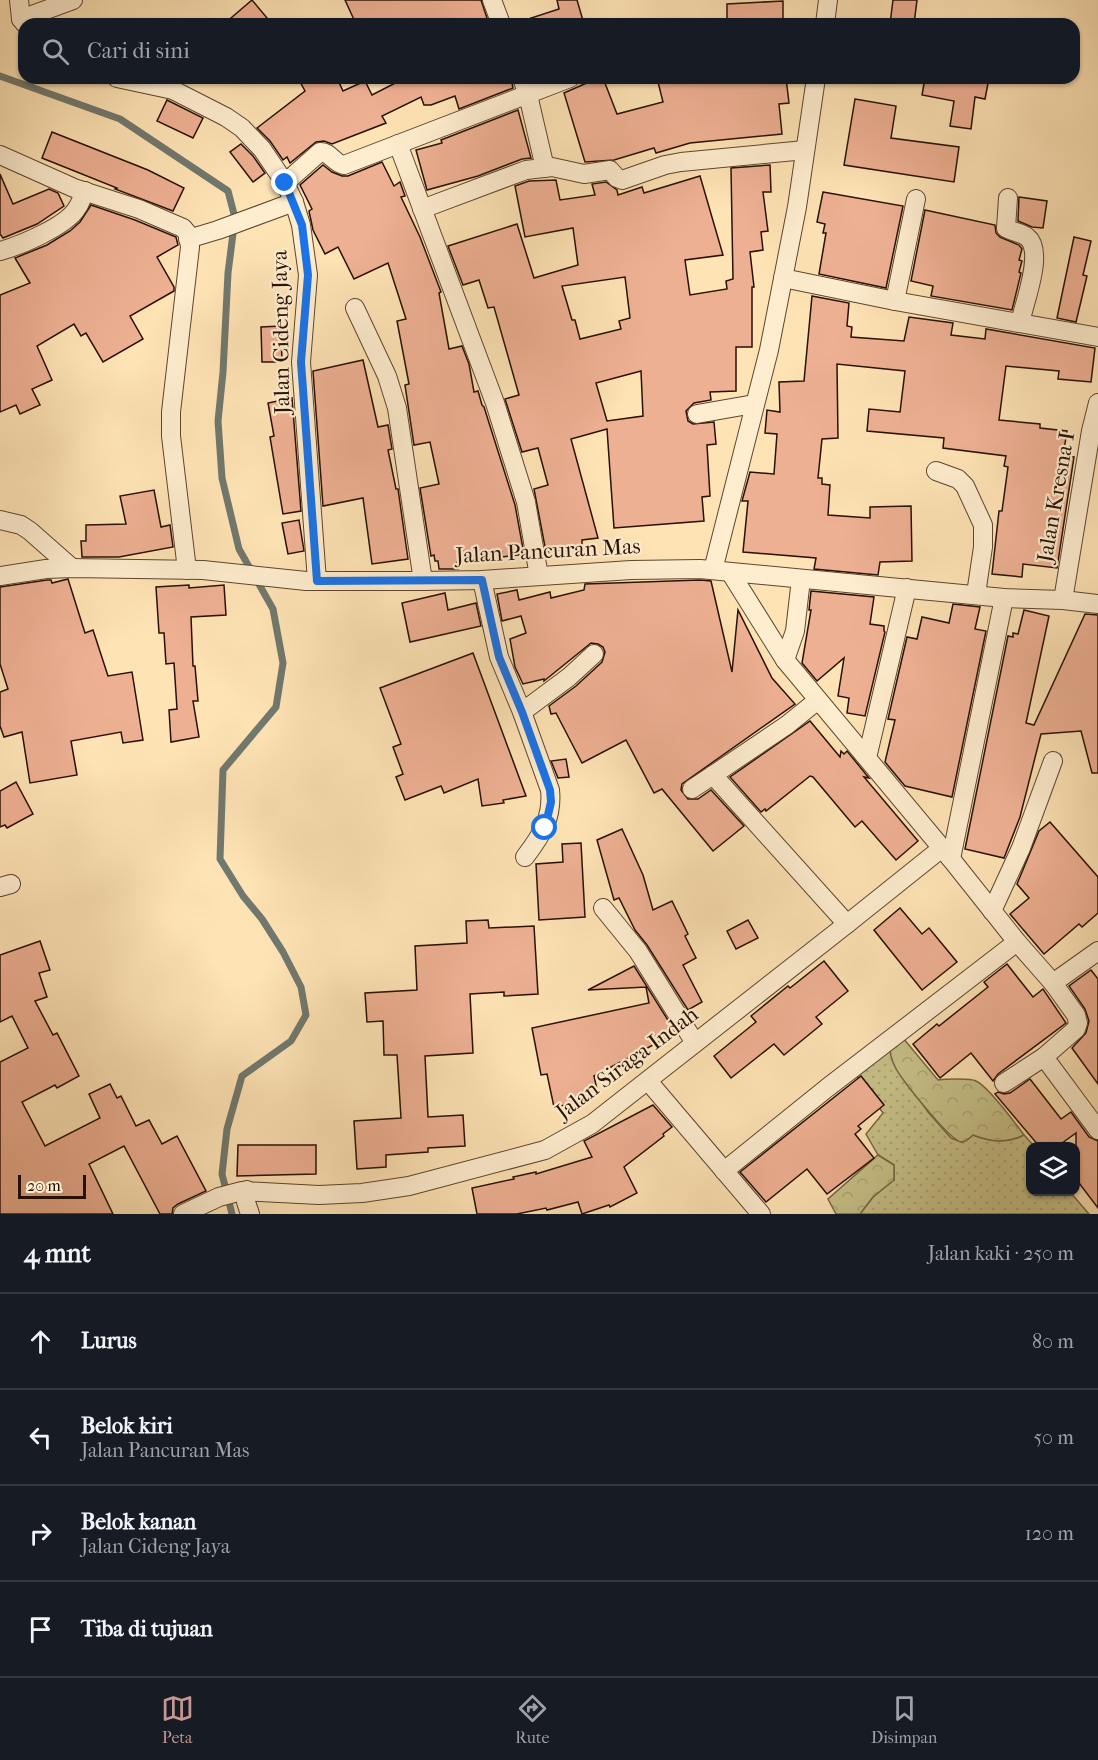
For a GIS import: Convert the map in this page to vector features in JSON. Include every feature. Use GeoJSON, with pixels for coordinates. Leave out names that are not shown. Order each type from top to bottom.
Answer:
{"type":"FeatureCollection","features":[{"type":"Feature","properties":{"kind":"street"},"geometry":{"type":"LineString","coordinates":[[19,0],[22,18]]}},
{"type":"Feature","properties":{"kind":"street"},"geometry":{"type":"LineString","coordinates":[[30,18],[73,0]]}},
{"type":"Feature","properties":{"kind":"street"},"geometry":{"type":"LineString","coordinates":[[492,0],[499,18]]}},
{"type":"Feature","properties":{"kind":"street"},"geometry":{"type":"LineString","coordinates":[[826,18],[828,0]]}},
{"type":"Feature","properties":{"kind":"street","name":"Jalan Cideng Jaya"},"geometry":{"type":"LineString","coordinates":[[145,84],[173,90],[226,117],[252,137],[285,183],[302,225],[308,275],[301,362],[311,581]]}},
{"type":"Feature","properties":{"kind":"street"},"geometry":{"type":"LineString","coordinates":[[815,84],[783,278],[769,350],[754,404],[734,496],[722,571],[785,660],[947,853],[1017,942],[1053,983],[1076,1015],[1078,1023],[1076,1029],[1044,1057],[1004,1083]]}},
{"type":"Feature","properties":{"kind":"street"},"geometry":{"type":"LineString","coordinates":[[285,183],[320,152],[327,153],[335,162],[344,165],[398,144],[525,86],[545,168]]}},
{"type":"Feature","properties":{"kind":"street"},"geometry":{"type":"LineString","coordinates":[[398,144],[495,403],[520,479],[539,576]]}},
{"type":"Feature","properties":{"kind":"street"},"geometry":{"type":"LineString","coordinates":[[422,209],[515,173],[545,168],[561,168],[584,174],[610,170],[622,180],[681,162],[805,150]]}},
{"type":"Feature","properties":{"kind":"street"},"geometry":{"type":"LineString","coordinates":[[0,155],[85,191],[139,208],[185,230],[190,247],[171,424],[187,570]]}},
{"type":"Feature","properties":{"kind":"street"},"geometry":{"type":"LineString","coordinates":[[0,251],[19,246],[64,220],[77,210],[85,191]]}},
{"type":"Feature","properties":{"kind":"street"},"geometry":{"type":"LineString","coordinates":[[1008,198],[1006,229],[1027,237],[1032,242],[1035,254],[1034,267],[1020,322]]}},
{"type":"Feature","properties":{"kind":"street"},"geometry":{"type":"LineString","coordinates":[[895,301],[916,199]]}},
{"type":"Feature","properties":{"kind":"street"},"geometry":{"type":"LineString","coordinates":[[188,239],[294,202]]}},
{"type":"Feature","properties":{"kind":"street"},"geometry":{"type":"LineString","coordinates":[[783,278],[895,301],[1098,337]]}},
{"type":"Feature","properties":{"kind":"street"},"geometry":{"type":"LineString","coordinates":[[355,308],[387,376],[397,408],[423,581]]}},
{"type":"Feature","properties":{"kind":"street","name":"Jalan Kresna I"},"geometry":{"type":"LineString","coordinates":[[1063,600],[1095,431],[1098,403]]}},
{"type":"Feature","properties":{"kind":"street"},"geometry":{"type":"LineString","coordinates":[[697,414],[754,404]]}},
{"type":"Feature","properties":{"kind":"street"},"geometry":{"type":"LineString","coordinates":[[936,471],[958,478],[965,486],[983,525],[983,547],[976,594]]}},
{"type":"Feature","properties":{"kind":"street"},"geometry":{"type":"LineString","coordinates":[[0,520],[21,525],[72,568]]}},
{"type":"Feature","properties":{"kind":"street","name":"Jalan Pancuran Mas"},"geometry":{"type":"LineString","coordinates":[[0,576],[46,568],[72,568],[225,572],[311,581],[423,581],[482,580],[631,570],[722,571],[1004,598],[1098,604]]}},
{"type":"Feature","properties":{"kind":"street"},"geometry":{"type":"LineString","coordinates":[[785,660],[795,631],[801,579]]}},
{"type":"Feature","properties":{"kind":"street"},"geometry":{"type":"LineString","coordinates":[[482,580],[499,657],[550,790],[551,802],[545,828],[525,857]]}},
{"type":"Feature","properties":{"kind":"street"},"geometry":{"type":"LineString","coordinates":[[867,758],[907,588]]}},
{"type":"Feature","properties":{"kind":"street"},"geometry":{"type":"LineString","coordinates":[[947,853],[1004,598]]}},
{"type":"Feature","properties":{"kind":"street"},"geometry":{"type":"LineString","coordinates":[[522,712],[569,677],[594,654]]}},
{"type":"Feature","properties":{"kind":"street"},"geometry":{"type":"LineString","coordinates":[[692,789],[818,700]]}},
{"type":"Feature","properties":{"kind":"street"},"geometry":{"type":"LineString","coordinates":[[992,911],[1021,848],[1053,760]]}},
{"type":"Feature","properties":{"kind":"street"},"geometry":{"type":"LineString","coordinates":[[712,775],[848,924]]}},
{"type":"Feature","properties":{"kind":"street","name":"Jalan Siraga Indah"},"geometry":{"type":"LineString","coordinates":[[183,1214],[219,1197],[244,1191],[319,1195],[362,1193],[409,1186],[545,1149],[592,1124],[848,924],[947,853]]}},
{"type":"Feature","properties":{"kind":"street"},"geometry":{"type":"LineString","coordinates":[[603,908],[638,951],[695,1043]]}},
{"type":"Feature","properties":{"kind":"street"},"geometry":{"type":"LineString","coordinates":[[724,1172],[827,1088],[1017,942]]}},
{"type":"Feature","properties":{"kind":"street"},"geometry":{"type":"LineString","coordinates":[[1053,983],[1095,960]]}},
{"type":"Feature","properties":{"kind":"street"},"geometry":{"type":"LineString","coordinates":[[1044,1057],[1098,1130]]}},
{"type":"Feature","properties":{"kind":"street"},"geometry":{"type":"LineString","coordinates":[[648,1081],[761,1214]]}},
{"type":"Feature","properties":{"kind":"street"},"geometry":{"type":"LineString","coordinates":[[244,1191],[250,1214]]}},
{"type":"Feature","properties":{"kind":"green space"},"geometry":{"type":"Polygon","coordinates":[[[903,1038],[938,1080],[969,1079],[988,1090],[1024,1135],[1005,1141],[973,1135],[962,1142],[949,1134],[906,1084],[896,1068],[890,1048],[903,1038]]]}},
{"type":"Feature","properties":{"kind":"green space"},"geometry":{"type":"Polygon","coordinates":[[[890,1048],[917,1096],[951,1138],[961,1142],[973,1135],[998,1141],[1024,1135],[1030,1142],[1026,1142],[1026,1196],[1073,1196],[1089,1214],[860,1214],[873,1197],[894,1180],[894,1165],[878,1155],[866,1134],[883,1113],[855,1074],[890,1048]]]}},
{"type":"Feature","properties":{"kind":"green space"},"geometry":{"type":"Polygon","coordinates":[[[878,1155],[894,1165],[894,1180],[873,1197],[860,1214],[836,1214],[828,1199],[878,1155]]]}},
{"type":"Feature","properties":{"kind":"building"},"geometry":{"type":"Polygon","coordinates":[[[252,0],[267,18],[231,18],[252,0]]]}},
{"type":"Feature","properties":{"kind":"building"},"geometry":{"type":"Polygon","coordinates":[[[345,0],[481,0],[487,18],[353,18],[345,0]]]}},
{"type":"Feature","properties":{"kind":"building"},"geometry":{"type":"Polygon","coordinates":[[[557,0],[577,0],[582,18],[531,18],[559,9],[557,0]]]}},
{"type":"Feature","properties":{"kind":"building"},"geometry":{"type":"Polygon","coordinates":[[[893,0],[917,0],[915,18],[891,18],[893,0]]]}},
{"type":"Feature","properties":{"kind":"building"},"geometry":{"type":"Polygon","coordinates":[[[783,1],[783,18],[727,18],[727,4],[783,1]]]}},
{"type":"Feature","properties":{"kind":"building"},"geometry":{"type":"Polygon","coordinates":[[[301,84],[340,84],[343,91],[358,84],[366,84],[372,95],[393,84],[512,84],[513,88],[459,109],[455,96],[431,105],[424,105],[421,97],[382,116],[386,123],[332,144],[324,141],[316,142],[290,163],[287,157],[283,160],[270,141],[257,128],[305,91],[301,84]]]}},
{"type":"Feature","properties":{"kind":"building"},"geometry":{"type":"Polygon","coordinates":[[[584,84],[605,84],[617,114],[663,102],[658,84],[787,84],[789,103],[779,104],[782,134],[690,143],[656,153],[654,148],[614,160],[585,162],[564,93],[584,84]]]}},
{"type":"Feature","properties":{"kind":"building"},"geometry":{"type":"Polygon","coordinates":[[[924,84],[988,84],[985,99],[975,97],[971,129],[950,126],[954,101],[922,95],[924,84]]]}},
{"type":"Feature","properties":{"kind":"building"},"geometry":{"type":"Polygon","coordinates":[[[855,99],[896,106],[891,138],[959,147],[954,182],[844,165],[855,99]]]}},
{"type":"Feature","properties":{"kind":"building"},"geometry":{"type":"Polygon","coordinates":[[[167,100],[203,118],[193,138],[157,121],[167,100]]]}},
{"type":"Feature","properties":{"kind":"building"},"geometry":{"type":"Polygon","coordinates":[[[518,110],[531,158],[427,190],[416,150],[442,143],[441,140],[518,110]]]}},
{"type":"Feature","properties":{"kind":"building"},"geometry":{"type":"Polygon","coordinates":[[[52,132],[148,170],[184,188],[173,211],[42,158],[52,132]]]}},
{"type":"Feature","properties":{"kind":"building"},"geometry":{"type":"Polygon","coordinates":[[[241,144],[265,173],[253,182],[230,152],[241,144]]]}},
{"type":"Feature","properties":{"kind":"building"},"geometry":{"type":"Polygon","coordinates":[[[382,162],[394,186],[400,182],[405,196],[401,197],[420,237],[441,292],[439,293],[449,349],[462,346],[469,364],[474,392],[478,391],[484,407],[515,505],[524,554],[502,557],[502,552],[457,562],[458,569],[439,569],[438,561],[435,561],[434,555],[431,556],[420,488],[439,484],[430,442],[414,445],[405,385],[409,384],[397,321],[406,319],[388,263],[354,279],[338,247],[325,254],[313,230],[309,211],[312,209],[300,185],[323,165],[332,172],[348,176],[382,162]]]}},
{"type":"Feature","properties":{"kind":"building"},"geometry":{"type":"Polygon","coordinates":[[[770,165],[771,192],[763,192],[768,231],[761,232],[763,250],[750,252],[754,287],[752,287],[752,347],[736,347],[736,391],[710,392],[711,400],[694,403],[686,411],[688,421],[693,424],[714,422],[716,444],[707,445],[710,496],[702,497],[704,521],[614,528],[607,429],[571,439],[598,538],[582,540],[582,548],[546,552],[534,489],[548,485],[538,448],[522,452],[505,399],[519,395],[494,307],[488,308],[479,280],[463,285],[448,246],[517,224],[534,278],[578,265],[573,228],[525,237],[515,186],[529,181],[556,180],[560,200],[595,195],[592,184],[606,182],[617,190],[618,195],[642,187],[644,193],[700,176],[723,255],[685,260],[690,295],[727,289],[726,281],[733,279],[731,168],[770,165]],[[625,277],[562,286],[580,339],[621,329],[619,321],[630,318],[625,277]],[[641,371],[596,383],[607,421],[643,416],[641,371]]]}},
{"type":"Feature","properties":{"kind":"building"},"geometry":{"type":"Polygon","coordinates":[[[0,174],[13,204],[49,189],[58,193],[64,206],[37,224],[3,238],[0,234],[0,174]]]}},
{"type":"Feature","properties":{"kind":"building"},"geometry":{"type":"Polygon","coordinates":[[[823,192],[903,206],[886,288],[819,274],[826,233],[823,233],[825,224],[817,222],[823,192]]]}},
{"type":"Feature","properties":{"kind":"building"},"geometry":{"type":"Polygon","coordinates":[[[1019,197],[1047,201],[1043,228],[1032,227],[1018,221],[1019,197]]]}},
{"type":"Feature","properties":{"kind":"building"},"geometry":{"type":"Polygon","coordinates":[[[91,205],[176,237],[178,245],[157,257],[174,291],[130,316],[143,339],[103,362],[86,333],[81,336],[74,324],[37,346],[52,380],[32,389],[40,405],[20,414],[16,405],[0,412],[0,295],[30,283],[15,258],[47,245],[70,231],[80,222],[91,205]]]}},
{"type":"Feature","properties":{"kind":"building"},"geometry":{"type":"Polygon","coordinates":[[[925,210],[995,225],[996,233],[1000,237],[1019,245],[1022,249],[1019,260],[1022,261],[1019,272],[1021,273],[1012,310],[931,296],[933,286],[911,281],[925,210]]]}},
{"type":"Feature","properties":{"kind":"building"},"geometry":{"type":"Polygon","coordinates":[[[1074,237],[1091,241],[1083,275],[1087,276],[1076,322],[1057,318],[1074,237]]]}},
{"type":"Feature","properties":{"kind":"building"},"geometry":{"type":"Polygon","coordinates":[[[812,296],[849,303],[847,326],[852,327],[851,337],[904,341],[909,317],[953,323],[951,335],[985,339],[986,329],[1095,348],[1091,382],[1058,379],[1059,371],[1006,366],[999,420],[1040,424],[1040,428],[1067,431],[1063,456],[1074,457],[1057,568],[1023,564],[1022,577],[992,574],[999,511],[1002,511],[1008,467],[1004,466],[1006,456],[943,448],[944,438],[867,431],[869,409],[900,412],[905,371],[837,364],[838,438],[822,439],[818,478],[822,478],[822,484],[830,485],[828,515],[870,518],[870,507],[911,506],[912,561],[880,562],[878,575],[814,569],[816,558],[743,552],[748,501],[742,501],[750,472],[774,474],[777,434],[765,433],[767,410],[780,412],[779,382],[804,381],[812,296]]]}},
{"type":"Feature","properties":{"kind":"building"},"geometry":{"type":"Polygon","coordinates":[[[281,326],[282,362],[262,362],[261,327],[281,326]]]}},
{"type":"Feature","properties":{"kind":"building"},"geometry":{"type":"Polygon","coordinates":[[[363,360],[378,427],[388,425],[392,449],[388,450],[396,489],[398,489],[408,559],[372,564],[363,498],[323,506],[313,371],[363,360]]]}},
{"type":"Feature","properties":{"kind":"building"},"geometry":{"type":"Polygon","coordinates":[[[292,398],[301,511],[283,514],[270,437],[274,436],[268,403],[292,398]]]}},
{"type":"Feature","properties":{"kind":"building"},"geometry":{"type":"Polygon","coordinates":[[[154,490],[161,527],[170,525],[173,547],[119,557],[82,557],[81,541],[86,541],[86,525],[126,524],[120,496],[154,490]]]}},
{"type":"Feature","properties":{"kind":"building"},"geometry":{"type":"Polygon","coordinates":[[[299,520],[304,551],[288,554],[282,523],[299,520]]]}},
{"type":"Feature","properties":{"kind":"building"},"geometry":{"type":"Polygon","coordinates":[[[68,579],[85,633],[93,630],[108,676],[132,672],[143,740],[123,743],[121,732],[71,741],[77,775],[30,783],[22,732],[4,737],[0,726],[0,692],[8,689],[0,664],[0,587],[47,580],[51,580],[52,583],[68,579]]]}},
{"type":"Feature","properties":{"kind":"building"},"geometry":{"type":"Polygon","coordinates":[[[711,581],[732,672],[738,610],[772,678],[795,704],[682,784],[681,790],[688,799],[698,799],[711,790],[744,826],[713,851],[662,789],[654,793],[626,740],[582,763],[556,713],[551,714],[549,706],[576,686],[602,662],[605,652],[603,647],[591,643],[544,681],[544,679],[523,684],[515,667],[510,639],[526,633],[521,616],[502,621],[497,594],[517,590],[519,600],[550,592],[551,598],[584,590],[585,584],[711,581]]]}},
{"type":"Feature","properties":{"kind":"building"},"geometry":{"type":"Polygon","coordinates":[[[189,585],[189,588],[224,585],[226,615],[191,617],[193,666],[195,666],[198,701],[193,701],[199,737],[171,742],[169,710],[177,709],[174,663],[166,664],[164,633],[159,633],[156,587],[189,585]]]}},
{"type":"Feature","properties":{"kind":"building"},"geometry":{"type":"Polygon","coordinates":[[[811,591],[874,597],[870,624],[884,626],[885,632],[865,716],[847,713],[849,698],[838,696],[844,658],[817,681],[802,663],[811,610],[809,610],[811,591]]]}},
{"type":"Feature","properties":{"kind":"building"},"geometry":{"type":"Polygon","coordinates":[[[445,593],[448,610],[476,603],[481,626],[410,642],[402,603],[445,593]]]}},
{"type":"Feature","properties":{"kind":"building"},"geometry":{"type":"Polygon","coordinates":[[[953,604],[980,607],[975,629],[986,631],[952,797],[905,786],[885,762],[895,720],[888,719],[907,637],[917,639],[922,617],[949,623],[953,604]]]}},
{"type":"Feature","properties":{"kind":"building"},"geometry":{"type":"Polygon","coordinates":[[[1024,610],[1049,616],[1026,723],[1034,725],[1085,614],[1098,615],[1098,773],[1092,773],[1081,731],[1041,734],[1020,817],[1004,858],[965,849],[1008,636],[1013,637],[1013,633],[1018,634],[1024,610]]]}},
{"type":"Feature","properties":{"kind":"building"},"geometry":{"type":"Polygon","coordinates":[[[473,653],[526,796],[503,800],[504,803],[482,806],[478,779],[444,793],[441,786],[405,800],[396,777],[403,774],[393,747],[401,744],[380,688],[473,653]]]}},
{"type":"Feature","properties":{"kind":"building"},"geometry":{"type":"Polygon","coordinates":[[[810,721],[840,757],[841,751],[844,754],[847,751],[869,778],[864,777],[918,841],[896,860],[862,821],[855,827],[813,777],[810,776],[766,811],[765,809],[761,812],[730,777],[810,721]]]}},
{"type":"Feature","properties":{"kind":"building"},"geometry":{"type":"Polygon","coordinates":[[[566,759],[569,777],[558,778],[551,761],[566,759]]]}},
{"type":"Feature","properties":{"kind":"building"},"geometry":{"type":"Polygon","coordinates":[[[16,782],[33,814],[7,828],[5,825],[0,827],[0,791],[16,782]]]}},
{"type":"Feature","properties":{"kind":"building"},"geometry":{"type":"Polygon","coordinates":[[[1050,822],[1098,877],[1098,913],[1082,927],[1079,924],[1044,954],[1010,914],[1029,898],[1017,884],[1039,831],[1050,822]]]}},
{"type":"Feature","properties":{"kind":"building"},"geometry":{"type":"Polygon","coordinates":[[[622,829],[643,875],[653,910],[672,901],[688,934],[685,936],[696,958],[683,965],[702,1002],[688,1010],[635,930],[619,898],[614,900],[597,840],[622,829]]]}},
{"type":"Feature","properties":{"kind":"building"},"geometry":{"type":"Polygon","coordinates":[[[581,843],[585,917],[539,920],[536,864],[563,862],[562,844],[581,843]]]}},
{"type":"Feature","properties":{"kind":"building"},"geometry":{"type":"Polygon","coordinates":[[[900,908],[922,934],[929,928],[957,962],[922,990],[874,930],[900,908]]]}},
{"type":"Feature","properties":{"kind":"building"},"geometry":{"type":"Polygon","coordinates":[[[488,920],[489,928],[534,926],[538,994],[504,996],[504,992],[470,994],[473,1053],[425,1056],[428,1117],[463,1115],[465,1146],[428,1148],[428,1152],[386,1155],[386,1167],[357,1169],[354,1121],[401,1118],[397,1055],[384,1055],[383,1021],[367,1022],[365,993],[417,990],[415,946],[467,943],[466,921],[488,920]]]}},
{"type":"Feature","properties":{"kind":"building"},"geometry":{"type":"Polygon","coordinates":[[[748,920],[758,938],[736,949],[727,931],[748,920]]]}},
{"type":"Feature","properties":{"kind":"building"},"geometry":{"type":"Polygon","coordinates":[[[40,941],[50,970],[39,973],[47,997],[35,1001],[53,1035],[57,1033],[79,1076],[22,1102],[45,1146],[100,1118],[89,1094],[110,1084],[117,1098],[121,1096],[136,1126],[149,1120],[162,1144],[177,1136],[206,1191],[178,1204],[173,1208],[172,1214],[160,1214],[124,1146],[89,1164],[113,1214],[0,1214],[0,1062],[28,1048],[12,1016],[0,1022],[0,955],[40,941]]]}},
{"type":"Feature","properties":{"kind":"building"},"geometry":{"type":"Polygon","coordinates":[[[824,961],[848,991],[816,1017],[822,1024],[784,1055],[774,1044],[731,1078],[714,1056],[756,1022],[751,1016],[824,961]]]}},
{"type":"Feature","properties":{"kind":"building"},"geometry":{"type":"Polygon","coordinates":[[[1007,964],[1033,997],[1043,989],[1066,1023],[998,1074],[993,1081],[971,1053],[940,1078],[913,1044],[988,987],[984,982],[1007,964]]]}},
{"type":"Feature","properties":{"kind":"building"},"geometry":{"type":"Polygon","coordinates":[[[634,966],[676,1033],[594,1076],[598,1094],[572,1100],[572,1104],[554,1107],[547,1074],[541,1075],[532,1028],[649,1003],[646,987],[588,990],[634,966]]]}},
{"type":"Feature","properties":{"kind":"building"},"geometry":{"type":"Polygon","coordinates":[[[1091,970],[1098,979],[1098,1084],[1072,1048],[1086,1033],[1089,1021],[1085,1009],[1069,986],[1091,970]]]}},
{"type":"Feature","properties":{"kind":"building"},"geometry":{"type":"Polygon","coordinates":[[[861,1076],[884,1105],[858,1126],[861,1129],[855,1134],[874,1158],[827,1194],[807,1169],[766,1202],[740,1172],[861,1076]]]}},
{"type":"Feature","properties":{"kind":"building"},"geometry":{"type":"Polygon","coordinates":[[[1030,1079],[1061,1119],[1071,1112],[1089,1137],[1098,1141],[1098,1208],[1080,1184],[1080,1142],[1076,1142],[1076,1133],[1064,1142],[1036,1142],[995,1094],[1010,1093],[1030,1079]]]}},
{"type":"Feature","properties":{"kind":"building"},"geometry":{"type":"Polygon","coordinates":[[[653,1105],[672,1127],[624,1167],[637,1193],[610,1207],[609,1205],[582,1214],[578,1202],[547,1210],[546,1208],[517,1214],[477,1214],[472,1188],[536,1172],[536,1174],[592,1157],[584,1141],[653,1105]]]}},
{"type":"Feature","properties":{"kind":"building"},"geometry":{"type":"Polygon","coordinates":[[[238,1145],[316,1145],[316,1174],[237,1176],[238,1145]]]}},
{"type":"Feature","properties":{"kind":"waterway"},"geometry":{"type":"LineString","coordinates":[[0,76],[18,82]]}},
{"type":"Feature","properties":{"kind":"waterway"},"geometry":{"type":"LineString","coordinates":[[22,84],[120,119],[228,191],[235,218],[228,273],[218,421],[222,478],[239,549],[273,609],[283,663],[276,707],[223,770],[220,859],[283,952],[301,987],[306,1015],[291,1041],[242,1076],[227,1129],[222,1174],[232,1214]]}},
{"type":"Feature","properties":{"kind":"route"},"geometry":{"type":"LineString","coordinates":[[285,183],[302,225],[308,275],[301,362],[317,581],[482,580],[499,657],[550,790],[550,811],[545,828]]}}]}
